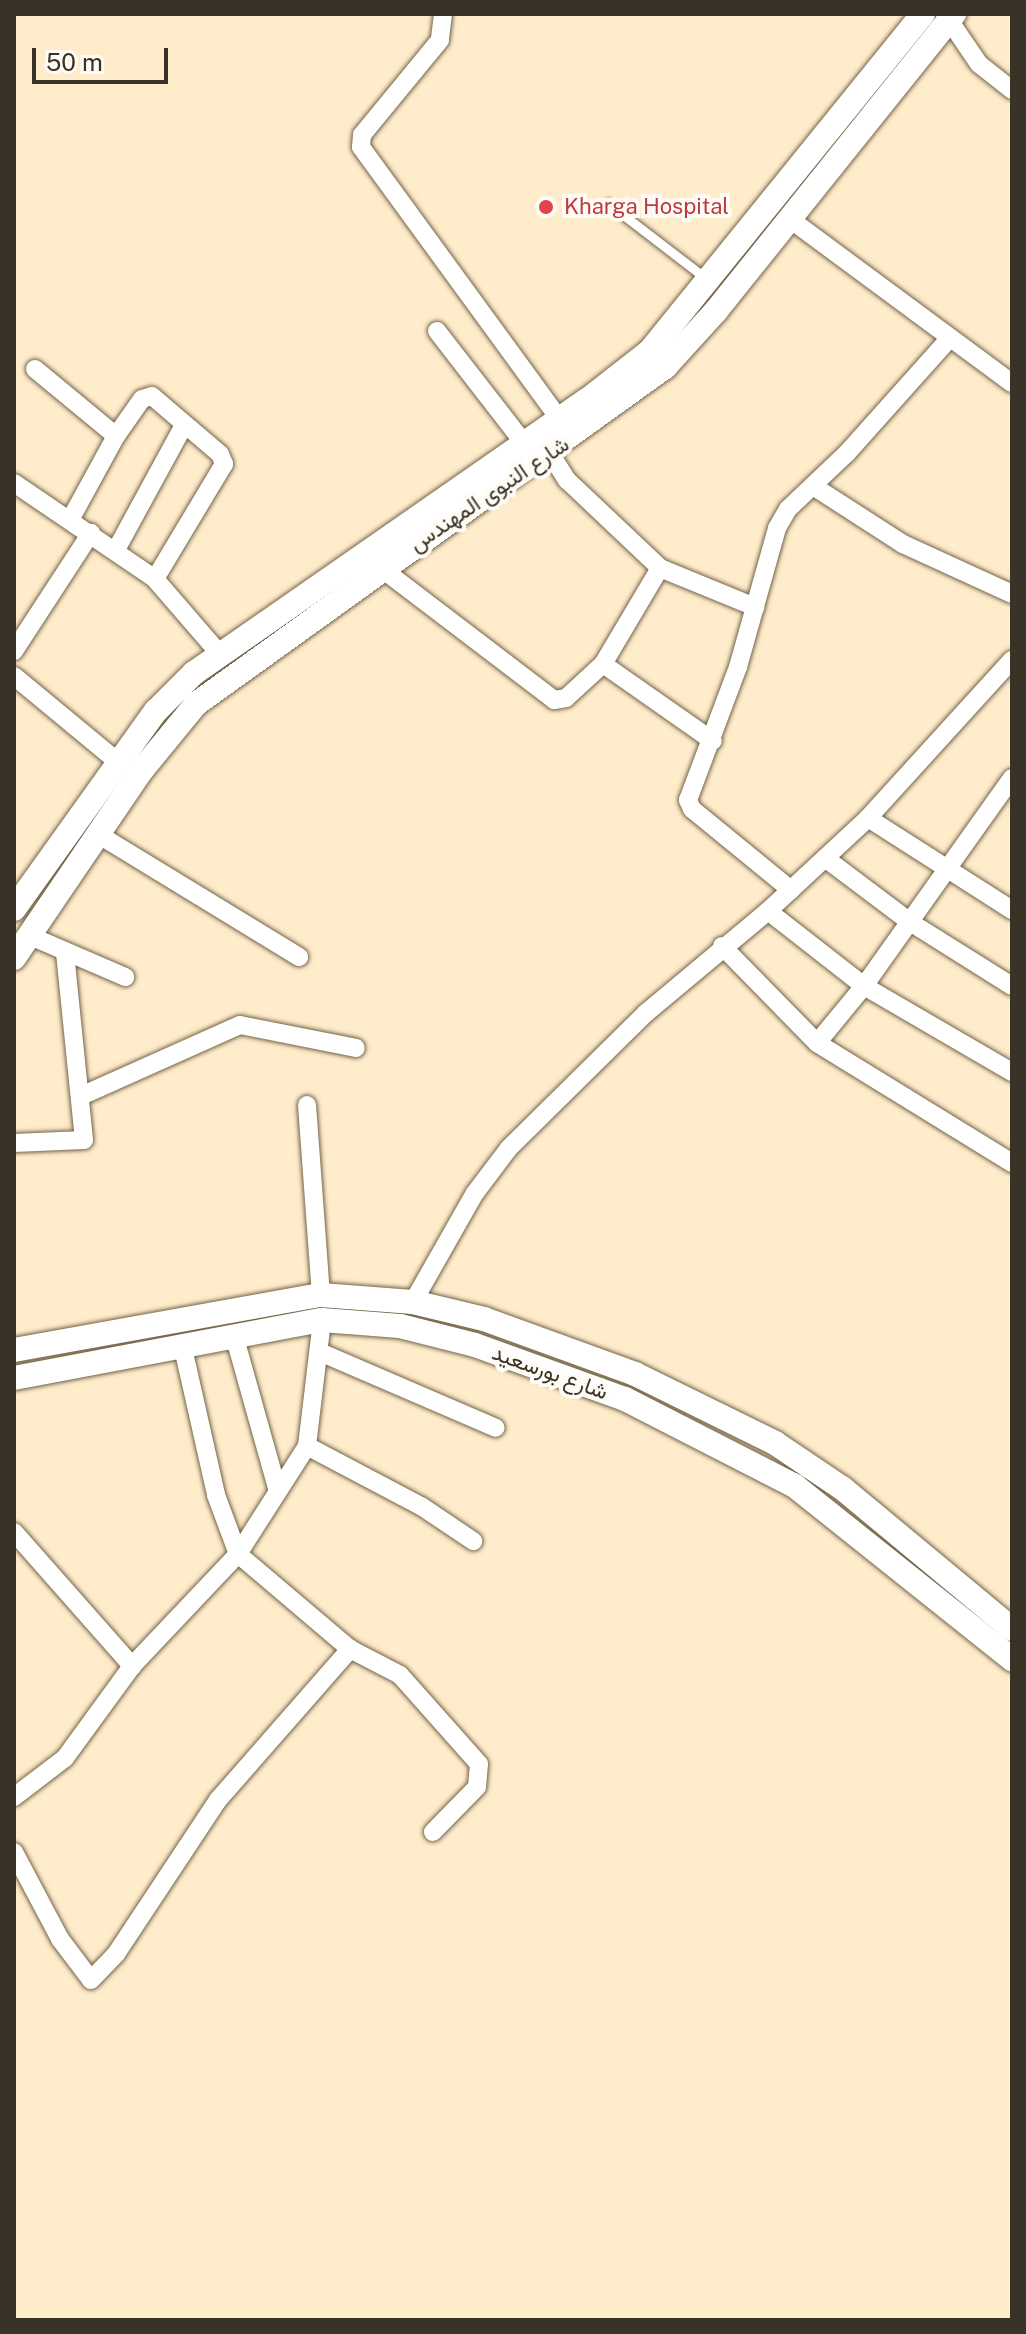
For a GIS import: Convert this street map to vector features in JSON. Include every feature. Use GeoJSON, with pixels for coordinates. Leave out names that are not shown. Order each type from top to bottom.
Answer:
{"type":"FeatureCollection","features":[{"type":"Feature","properties":{"kind":"street"},"geometry":{"type":"LineString","coordinates":[[443,14],[440,40],[362,135],[361,147],[559,419]]}},
{"type":"Feature","properties":{"kind":"street","name":"شارع النبوى المهندس"},"geometry":{"type":"LineString","coordinates":[[17,898],[174,691],[218,652],[559,419],[650,351],[711,282],[923,14]]}},
{"type":"Feature","properties":{"kind":"street"},"geometry":{"type":"LineString","coordinates":[[950,16],[979,64],[1012,90]]}},
{"type":"Feature","properties":{"kind":"street","name":"شارع النبوى المهندس"},"geometry":{"type":"LineString","coordinates":[[14,958],[96,833],[196,704],[381,568],[550,453],[665,367],[790,219],[950,16]]}},
{"type":"Feature","properties":{"kind":"street"},"geometry":{"type":"LineString","coordinates":[[790,219],[948,340],[1012,383]]}},
{"type":"Feature","properties":{"kind":"street"},"geometry":{"type":"LineString","coordinates":[[437,331],[523,442]]}},
{"type":"Feature","properties":{"kind":"street"},"geometry":{"type":"LineString","coordinates":[[791,890],[690,807],[693,785],[713,741],[777,528],[788,509],[948,340]]}},
{"type":"Feature","properties":{"kind":"street"},"geometry":{"type":"LineString","coordinates":[[35,369],[116,436]]}},
{"type":"Feature","properties":{"kind":"street"},"geometry":{"type":"LineString","coordinates":[[70,520],[116,436],[149,396],[220,454],[224,464],[155,579]]}},
{"type":"Feature","properties":{"kind":"street"},"geometry":{"type":"LineString","coordinates":[[117,548],[184,425]]}},
{"type":"Feature","properties":{"kind":"street"},"geometry":{"type":"LineString","coordinates":[[550,453],[567,480],[660,568],[755,607]]}},
{"type":"Feature","properties":{"kind":"street"},"geometry":{"type":"LineString","coordinates":[[14,483],[117,548],[155,579],[218,652]]}},
{"type":"Feature","properties":{"kind":"street"},"geometry":{"type":"LineString","coordinates":[[813,486],[903,544],[1012,594]]}},
{"type":"Feature","properties":{"kind":"street"},"geometry":{"type":"LineString","coordinates":[[14,651],[91,533]]}},
{"type":"Feature","properties":{"kind":"street"},"geometry":{"type":"LineString","coordinates":[[381,568],[554,700],[566,698],[603,664],[660,568]]}},
{"type":"Feature","properties":{"kind":"street"},"geometry":{"type":"LineString","coordinates":[[413,1302],[475,1193],[509,1148],[722,946],[768,911],[868,818],[1012,660]]}},
{"type":"Feature","properties":{"kind":"street"},"geometry":{"type":"LineString","coordinates":[[603,664],[713,741]]}},
{"type":"Feature","properties":{"kind":"street"},"geometry":{"type":"LineString","coordinates":[[14,676],[118,762]]}},
{"type":"Feature","properties":{"kind":"street"},"geometry":{"type":"LineString","coordinates":[[817,1043],[864,986],[1012,778]]}},
{"type":"Feature","properties":{"kind":"street"},"geometry":{"type":"LineString","coordinates":[[868,818],[1012,910]]}},
{"type":"Feature","properties":{"kind":"street"},"geometry":{"type":"LineString","coordinates":[[96,833],[299,957]]}},
{"type":"Feature","properties":{"kind":"street"},"geometry":{"type":"LineString","coordinates":[[825,858],[910,922],[1012,986]]}},
{"type":"Feature","properties":{"kind":"street"},"geometry":{"type":"LineString","coordinates":[[768,911],[864,986],[1012,1072]]}},
{"type":"Feature","properties":{"kind":"street"},"geometry":{"type":"LineString","coordinates":[[28,935],[65,954],[125,977]]}},
{"type":"Feature","properties":{"kind":"street"},"geometry":{"type":"LineString","coordinates":[[722,946],[817,1043],[1012,1163]]}},
{"type":"Feature","properties":{"kind":"street"},"geometry":{"type":"LineString","coordinates":[[14,1143],[84,1140],[65,954]]}},
{"type":"Feature","properties":{"kind":"street"},"geometry":{"type":"LineString","coordinates":[[81,1096],[240,1025],[356,1048]]}},
{"type":"Feature","properties":{"kind":"street"},"geometry":{"type":"LineString","coordinates":[[307,1105],[321,1295]]}},
{"type":"Feature","properties":{"kind":"street","name":"شارع بورسعيد"},"geometry":{"type":"LineString","coordinates":[[14,1350],[321,1295],[413,1302],[484,1319],[635,1374],[775,1443],[842,1488],[1012,1629]]}},
{"type":"Feature","properties":{"kind":"street"},"geometry":{"type":"LineString","coordinates":[[475,1345],[484,1319]]}},
{"type":"Feature","properties":{"kind":"street"},"geometry":{"type":"LineString","coordinates":[[14,1797],[65,1758],[132,1666],[238,1554],[277,1488],[307,1446],[322,1353],[322,1320]]}},
{"type":"Feature","properties":{"kind":"street","name":"شارع بورسعيد"},"geometry":{"type":"LineString","coordinates":[[14,1378],[322,1320],[400,1326],[475,1345],[625,1399],[704,1435],[795,1486],[1012,1659]]}},
{"type":"Feature","properties":{"kind":"street"},"geometry":{"type":"LineString","coordinates":[[234,1335],[277,1488]]}},
{"type":"Feature","properties":{"kind":"street"},"geometry":{"type":"LineString","coordinates":[[183,1348],[216,1495],[238,1554],[350,1649],[400,1675],[482,1770],[477,1787],[433,1832]]}},
{"type":"Feature","properties":{"kind":"street"},"geometry":{"type":"LineString","coordinates":[[322,1353],[496,1428]]}},
{"type":"Feature","properties":{"kind":"street"},"geometry":{"type":"LineString","coordinates":[[307,1446],[421,1506],[473,1541]]}},
{"type":"Feature","properties":{"kind":"street"},"geometry":{"type":"LineString","coordinates":[[14,1532],[132,1666]]}},
{"type":"Feature","properties":{"kind":"street"},"geometry":{"type":"LineString","coordinates":[[14,1852],[60,1939],[91,1980],[116,1954],[218,1800],[350,1649]]}},
{"type":"Feature","properties":{"kind":"lane"},"geometry":{"type":"LineString","coordinates":[[609,204],[711,282]]}},
{"type":"Feature","properties":{"kind":"place","name":"Kharga Hospital"},"geometry":{"type":"Point","coordinates":[546,207]}}]}
